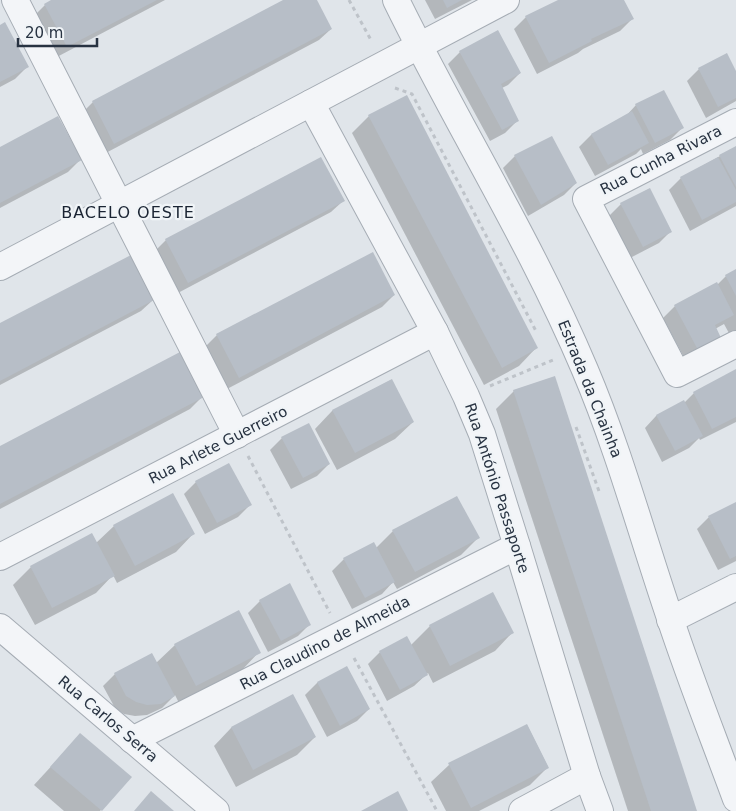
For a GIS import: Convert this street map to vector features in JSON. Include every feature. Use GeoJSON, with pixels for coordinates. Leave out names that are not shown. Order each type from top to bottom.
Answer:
{"type":"FeatureCollection","features":[{"type":"Feature","properties":{"kind":"street"},"geometry":{"type":"LineString","coordinates":[[15,0],[237,435]]}},
{"type":"Feature","properties":{"kind":"street","name":"Estrada da Chainha"},"geometry":{"type":"LineString","coordinates":[[396,0],[418,46],[519,230],[576,350],[610,434],[670,620],[736,799]]}},
{"type":"Feature","properties":{"kind":"street"},"geometry":{"type":"LineString","coordinates":[[0,267],[119,206],[506,0]]}},
{"type":"Feature","properties":{"kind":"street","name":"Rua António Passaporte"},"geometry":{"type":"LineString","coordinates":[[311,103],[435,332],[482,434],[518,546],[587,776],[600,811]]}},
{"type":"Feature","properties":{"kind":"street","name":"Rua Cunha Rivara"},"geometry":{"type":"LineString","coordinates":[[736,122],[586,199],[677,374],[736,344]]}},
{"type":"Feature","properties":{"kind":"street","name":"Rua Arlete Guerreiro"},"geometry":{"type":"LineString","coordinates":[[0,557],[435,332]]}},
{"type":"Feature","properties":{"kind":"street","name":"Rua Claudino de Almeida"},"geometry":{"type":"LineString","coordinates":[[132,740],[518,546]]}},
{"type":"Feature","properties":{"kind":"street"},"geometry":{"type":"LineString","coordinates":[[670,620],[736,587]]}},
{"type":"Feature","properties":{"kind":"street","name":"Rua Carlos Serra"},"geometry":{"type":"LineString","coordinates":[[0,627],[216,811]]}},
{"type":"Feature","properties":{"kind":"street"},"geometry":{"type":"LineString","coordinates":[[522,811],[587,776]]}},
{"type":"Feature","properties":{"kind":"path"},"geometry":{"type":"LineString","coordinates":[[349,0],[396,89],[412,94],[539,337]]}},
{"type":"Feature","properties":{"kind":"path"},"geometry":{"type":"LineString","coordinates":[[466,396],[576,350]]}},
{"type":"Feature","properties":{"kind":"path"},"geometry":{"type":"LineString","coordinates":[[547,352],[555,367]]}},
{"type":"Feature","properties":{"kind":"path"},"geometry":{"type":"LineString","coordinates":[[575,422],[600,495]]}},
{"type":"Feature","properties":{"kind":"path"},"geometry":{"type":"LineString","coordinates":[[237,435],[341,635],[438,811]]}},
{"type":"Feature","properties":{"kind":"building"},"geometry":{"type":"Polygon","coordinates":[[[51,0],[157,0],[67,47],[44,4],[51,0]]]}},
{"type":"Feature","properties":{"kind":"building"},"geometry":{"type":"Polygon","coordinates":[[[283,0],[317,0],[332,29],[114,144],[92,101],[283,0]]]}},
{"type":"Feature","properties":{"kind":"building"},"geometry":{"type":"Polygon","coordinates":[[[443,0],[462,0],[447,8],[443,0]]]}},
{"type":"Feature","properties":{"kind":"building"},"geometry":{"type":"Polygon","coordinates":[[[558,0],[624,0],[634,19],[591,39],[592,41],[549,63],[525,16],[558,0]]]}},
{"type":"Feature","properties":{"kind":"building"},"geometry":{"type":"Polygon","coordinates":[[[5,22],[29,67],[0,82],[0,25],[5,22]]]}},
{"type":"Feature","properties":{"kind":"building"},"geometry":{"type":"Polygon","coordinates":[[[498,30],[521,73],[501,84],[519,121],[502,130],[459,51],[498,30]]]}},
{"type":"Feature","properties":{"kind":"building"},"geometry":{"type":"Polygon","coordinates":[[[727,53],[736,71],[736,98],[718,107],[698,68],[727,53]]]}},
{"type":"Feature","properties":{"kind":"building"},"geometry":{"type":"Polygon","coordinates":[[[664,90],[684,128],[655,143],[635,104],[664,90]]]}},
{"type":"Feature","properties":{"kind":"building"},"geometry":{"type":"Polygon","coordinates":[[[407,95],[538,348],[502,368],[368,115],[407,95]]]}},
{"type":"Feature","properties":{"kind":"building"},"geometry":{"type":"Polygon","coordinates":[[[632,111],[649,143],[608,165],[591,134],[632,111]]]}},
{"type":"Feature","properties":{"kind":"building"},"geometry":{"type":"Polygon","coordinates":[[[58,116],[82,160],[0,203],[0,147],[58,116]]]}},
{"type":"Feature","properties":{"kind":"building"},"geometry":{"type":"Polygon","coordinates":[[[552,136],[577,183],[541,205],[514,155],[552,136]]]}},
{"type":"Feature","properties":{"kind":"building"},"geometry":{"type":"Polygon","coordinates":[[[736,146],[736,187],[719,155],[736,146]]]}},
{"type":"Feature","properties":{"kind":"building"},"geometry":{"type":"Polygon","coordinates":[[[321,157],[345,201],[188,283],[165,239],[321,157]]]}},
{"type":"Feature","properties":{"kind":"building"},"geometry":{"type":"Polygon","coordinates":[[[718,157],[736,190],[736,202],[702,220],[680,177],[718,157]]]}},
{"type":"Feature","properties":{"kind":"building"},"geometry":{"type":"Polygon","coordinates":[[[650,188],[672,232],[643,247],[620,203],[650,188]]]}},
{"type":"Feature","properties":{"kind":"building"},"geometry":{"type":"Polygon","coordinates":[[[373,252],[395,295],[239,378],[216,334],[373,252]]]}},
{"type":"Feature","properties":{"kind":"building"},"geometry":{"type":"Polygon","coordinates":[[[131,255],[154,300],[0,381],[0,323],[131,255]]]}},
{"type":"Feature","properties":{"kind":"building"},"geometry":{"type":"Polygon","coordinates":[[[736,269],[736,296],[725,275],[736,269]]]}},
{"type":"Feature","properties":{"kind":"building"},"geometry":{"type":"Polygon","coordinates":[[[717,282],[734,315],[715,325],[721,338],[698,350],[674,305],[717,282]]]}},
{"type":"Feature","properties":{"kind":"building"},"geometry":{"type":"Polygon","coordinates":[[[180,352],[204,397],[0,504],[0,446],[180,352]]]}},
{"type":"Feature","properties":{"kind":"building"},"geometry":{"type":"Polygon","coordinates":[[[736,369],[736,417],[712,429],[693,392],[736,369]]]}},
{"type":"Feature","properties":{"kind":"building"},"geometry":{"type":"Polygon","coordinates":[[[555,376],[697,811],[651,811],[513,390],[555,376]]]}},
{"type":"Feature","properties":{"kind":"building"},"geometry":{"type":"Polygon","coordinates":[[[392,379],[414,422],[355,453],[332,410],[392,379]]]}},
{"type":"Feature","properties":{"kind":"building"},"geometry":{"type":"Polygon","coordinates":[[[684,400],[703,436],[675,451],[656,415],[684,400]]]}},
{"type":"Feature","properties":{"kind":"building"},"geometry":{"type":"Polygon","coordinates":[[[309,423],[330,464],[303,478],[281,437],[309,423]]]}},
{"type":"Feature","properties":{"kind":"building"},"geometry":{"type":"Polygon","coordinates":[[[229,463],[252,505],[217,523],[195,481],[229,463]]]}},
{"type":"Feature","properties":{"kind":"building"},"geometry":{"type":"Polygon","coordinates":[[[173,493],[195,534],[135,566],[113,525],[173,493]]]}},
{"type":"Feature","properties":{"kind":"building"},"geometry":{"type":"Polygon","coordinates":[[[457,496],[480,538],[415,572],[392,530],[457,496]]]}},
{"type":"Feature","properties":{"kind":"building"},"geometry":{"type":"Polygon","coordinates":[[[736,502],[736,556],[730,559],[708,516],[736,502]]]}},
{"type":"Feature","properties":{"kind":"building"},"geometry":{"type":"Polygon","coordinates":[[[92,533],[115,576],[52,608],[30,566],[92,533]]]}},
{"type":"Feature","properties":{"kind":"building"},"geometry":{"type":"Polygon","coordinates":[[[374,542],[395,582],[365,598],[343,558],[374,542]]]}},
{"type":"Feature","properties":{"kind":"building"},"geometry":{"type":"Polygon","coordinates":[[[290,583],[311,625],[281,641],[259,600],[290,583]]]}},
{"type":"Feature","properties":{"kind":"building"},"geometry":{"type":"Polygon","coordinates":[[[493,592],[514,633],[450,666],[429,625],[493,592]]]}},
{"type":"Feature","properties":{"kind":"building"},"geometry":{"type":"Polygon","coordinates":[[[239,610],[261,653],[196,686],[174,644],[239,610]]]}},
{"type":"Feature","properties":{"kind":"building"},"geometry":{"type":"Polygon","coordinates":[[[407,636],[428,675],[400,690],[379,651],[407,636]]]}},
{"type":"Feature","properties":{"kind":"building"},"geometry":{"type":"Polygon","coordinates":[[[152,653],[175,696],[161,704],[147,705],[136,702],[126,696],[114,673],[152,653]]]}},
{"type":"Feature","properties":{"kind":"building"},"geometry":{"type":"Polygon","coordinates":[[[347,666],[370,709],[340,726],[317,682],[347,666]]]}},
{"type":"Feature","properties":{"kind":"building"},"geometry":{"type":"Polygon","coordinates":[[[293,694],[316,737],[253,770],[231,727],[293,694]]]}},
{"type":"Feature","properties":{"kind":"building"},"geometry":{"type":"Polygon","coordinates":[[[527,724],[549,768],[471,808],[448,763],[527,724]]]}},
{"type":"Feature","properties":{"kind":"building"},"geometry":{"type":"Polygon","coordinates":[[[80,733],[132,777],[102,811],[50,767],[80,733]]]}},
{"type":"Feature","properties":{"kind":"building"},"geometry":{"type":"Polygon","coordinates":[[[151,791],[174,811],[134,811],[151,791]]]}},
{"type":"Feature","properties":{"kind":"building"},"geometry":{"type":"Polygon","coordinates":[[[398,791],[408,811],[361,811],[398,791]]]}},
{"type":"Feature","properties":{"kind":"district","name":"BACELO OESTE"},"geometry":{"type":"Point","coordinates":[128,212]}}]}
